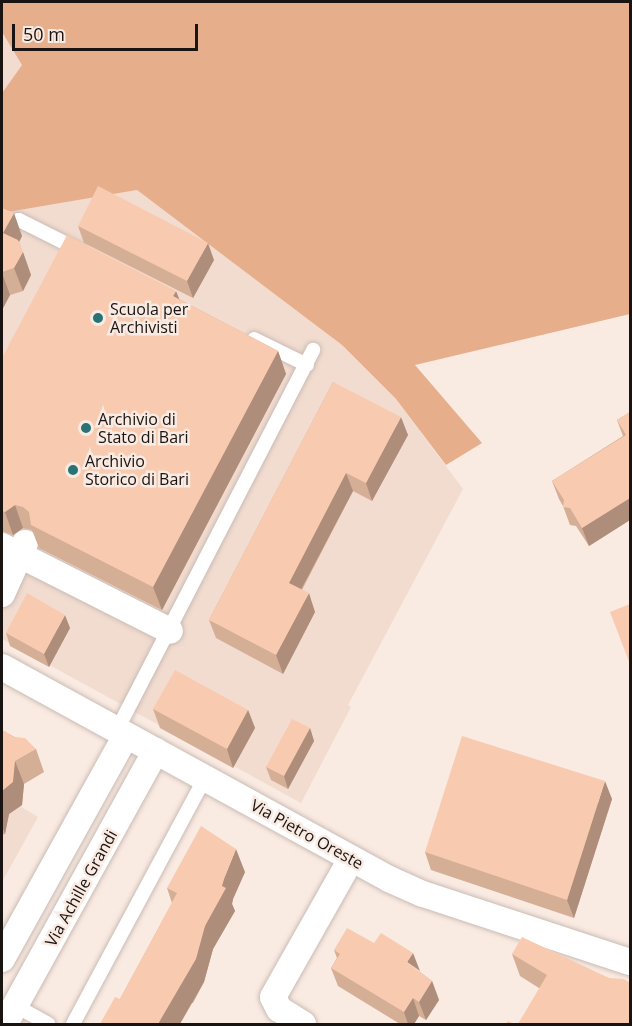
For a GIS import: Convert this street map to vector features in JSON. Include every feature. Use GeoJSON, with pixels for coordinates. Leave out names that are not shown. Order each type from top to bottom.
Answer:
{"type":"FeatureCollection","features":[{"type":"Feature","properties":{"kind":"street"},"geometry":{"type":"LineString","coordinates":[[53,267],[64,243]]}},
{"type":"Feature","properties":{"kind":"street"},"geometry":{"type":"LineString","coordinates":[[2,594],[15,548],[170,631]]}},
{"type":"Feature","properties":{"kind":"street","name":"Via Pietro Oreste"},"geometry":{"type":"LineString","coordinates":[[2,667],[351,859],[423,894],[630,962]]}},
{"type":"Feature","properties":{"kind":"street"},"geometry":{"type":"LineString","coordinates":[[2,959],[121,733]]}},
{"type":"Feature","properties":{"kind":"street","name":"Via Achille Grandi"},"geometry":{"type":"LineString","coordinates":[[10,1016],[156,751]]}},
{"type":"Feature","properties":{"kind":"street"},"geometry":{"type":"LineString","coordinates":[[303,1024],[279,1009],[273,998],[351,859]]}},
{"type":"Feature","properties":{"kind":"lane"},"geometry":{"type":"LineString","coordinates":[[2,223],[19,220],[96,259]]}},
{"type":"Feature","properties":{"kind":"lane"},"geometry":{"type":"LineString","coordinates":[[243,333],[307,365]]}},
{"type":"Feature","properties":{"kind":"lane"},"geometry":{"type":"LineString","coordinates":[[121,733],[170,631],[313,351]]}},
{"type":"Feature","properties":{"kind":"lane"},"geometry":{"type":"LineString","coordinates":[[74,1024],[205,778]]}},
{"type":"Feature","properties":{"kind":"lane"},"geometry":{"type":"LineString","coordinates":[[10,1016],[48,1024]]}},
{"type":"Feature","properties":{"kind":"shaded area"},"geometry":{"type":"Polygon","coordinates":[[[2,2],[630,2],[630,314],[415,365],[482,443],[446,465],[396,399],[342,345],[137,190],[2,213],[2,93],[22,65],[2,32],[2,2]]]}},
{"type":"Feature","properties":{"kind":"shaded area"},"geometry":{"type":"Polygon","coordinates":[[[2,32],[22,65],[2,93],[2,32]]]}},
{"type":"Feature","properties":{"kind":"shaded area"},"geometry":{"type":"Polygon","coordinates":[[[137,190],[342,345],[396,399],[463,489],[348,705],[351,707],[301,803],[2,639],[2,213],[137,190]]]}},
{"type":"Feature","properties":{"kind":"shaded area"},"geometry":{"type":"Polygon","coordinates":[[[2,739],[26,778],[18,793],[20,806],[38,817],[2,882],[2,739]]]}},
{"type":"Feature","properties":{"kind":"building"},"geometry":{"type":"Polygon","coordinates":[[[98,186],[208,243],[187,281],[78,226],[98,186]]]}},
{"type":"Feature","properties":{"kind":"building"},"geometry":{"type":"Polygon","coordinates":[[[2,208],[14,213],[3,233],[18,240],[23,252],[14,268],[2,272],[2,208]]]}},
{"type":"Feature","properties":{"kind":"building","name":"Archivio di Stato di Bari"},"geometry":{"type":"Polygon","coordinates":[[[67,235],[176,291],[173,296],[278,351],[153,587],[31,525],[29,512],[23,507],[15,505],[5,512],[2,511],[2,358],[67,235]]]}},
{"type":"Feature","properties":{"kind":"building"},"geometry":{"type":"Polygon","coordinates":[[[333,382],[401,417],[366,483],[346,473],[289,583],[309,593],[276,655],[209,620],[333,382]]]}},
{"type":"Feature","properties":{"kind":"building"},"geometry":{"type":"Polygon","coordinates":[[[630,412],[630,498],[582,528],[570,508],[563,507],[564,500],[552,481],[626,435],[617,420],[630,412]]]}},
{"type":"Feature","properties":{"kind":"building"},"geometry":{"type":"Polygon","coordinates":[[[27,593],[65,615],[44,654],[6,633],[27,593]]]}},
{"type":"Feature","properties":{"kind":"building"},"geometry":{"type":"Polygon","coordinates":[[[630,604],[630,664],[610,612],[630,604]]]}},
{"type":"Feature","properties":{"kind":"building"},"geometry":{"type":"Polygon","coordinates":[[[175,670],[248,710],[227,749],[153,709],[175,670]]]}},
{"type":"Feature","properties":{"kind":"building"},"geometry":{"type":"Polygon","coordinates":[[[292,719],[310,728],[284,776],[266,767],[292,719]]]}},
{"type":"Feature","properties":{"kind":"building"},"geometry":{"type":"Polygon","coordinates":[[[2,730],[14,737],[25,738],[36,749],[15,761],[13,782],[2,791],[2,730]]]}},
{"type":"Feature","properties":{"kind":"building"},"geometry":{"type":"Polygon","coordinates":[[[462,736],[605,781],[567,900],[425,852],[462,736]]]}},
{"type":"Feature","properties":{"kind":"building"},"geometry":{"type":"Polygon","coordinates":[[[201,826],[236,849],[222,886],[226,888],[205,926],[196,959],[158,1024],[100,1024],[115,997],[120,999],[177,893],[167,888],[201,826]]]}},
{"type":"Feature","properties":{"kind":"building"},"geometry":{"type":"Polygon","coordinates":[[[347,928],[374,943],[381,933],[413,953],[407,962],[432,981],[419,1002],[413,998],[404,1012],[331,968],[340,954],[334,950],[347,928]]]}},
{"type":"Feature","properties":{"kind":"building"},"geometry":{"type":"Polygon","coordinates":[[[522,937],[609,978],[624,979],[630,983],[630,1024],[518,1024],[547,975],[512,954],[522,937]]]}},
{"type":"Feature","properties":{"kind":"place","name":"Scuola per Archivisti"},"geometry":{"type":"Point","coordinates":[98,318]}},
{"type":"Feature","properties":{"kind":"place","name":"Archivio di Stato di Bari"},"geometry":{"type":"Point","coordinates":[86,428]}},
{"type":"Feature","properties":{"kind":"place","name":"Archivio Storico di Bari"},"geometry":{"type":"Point","coordinates":[73,470]}}]}
